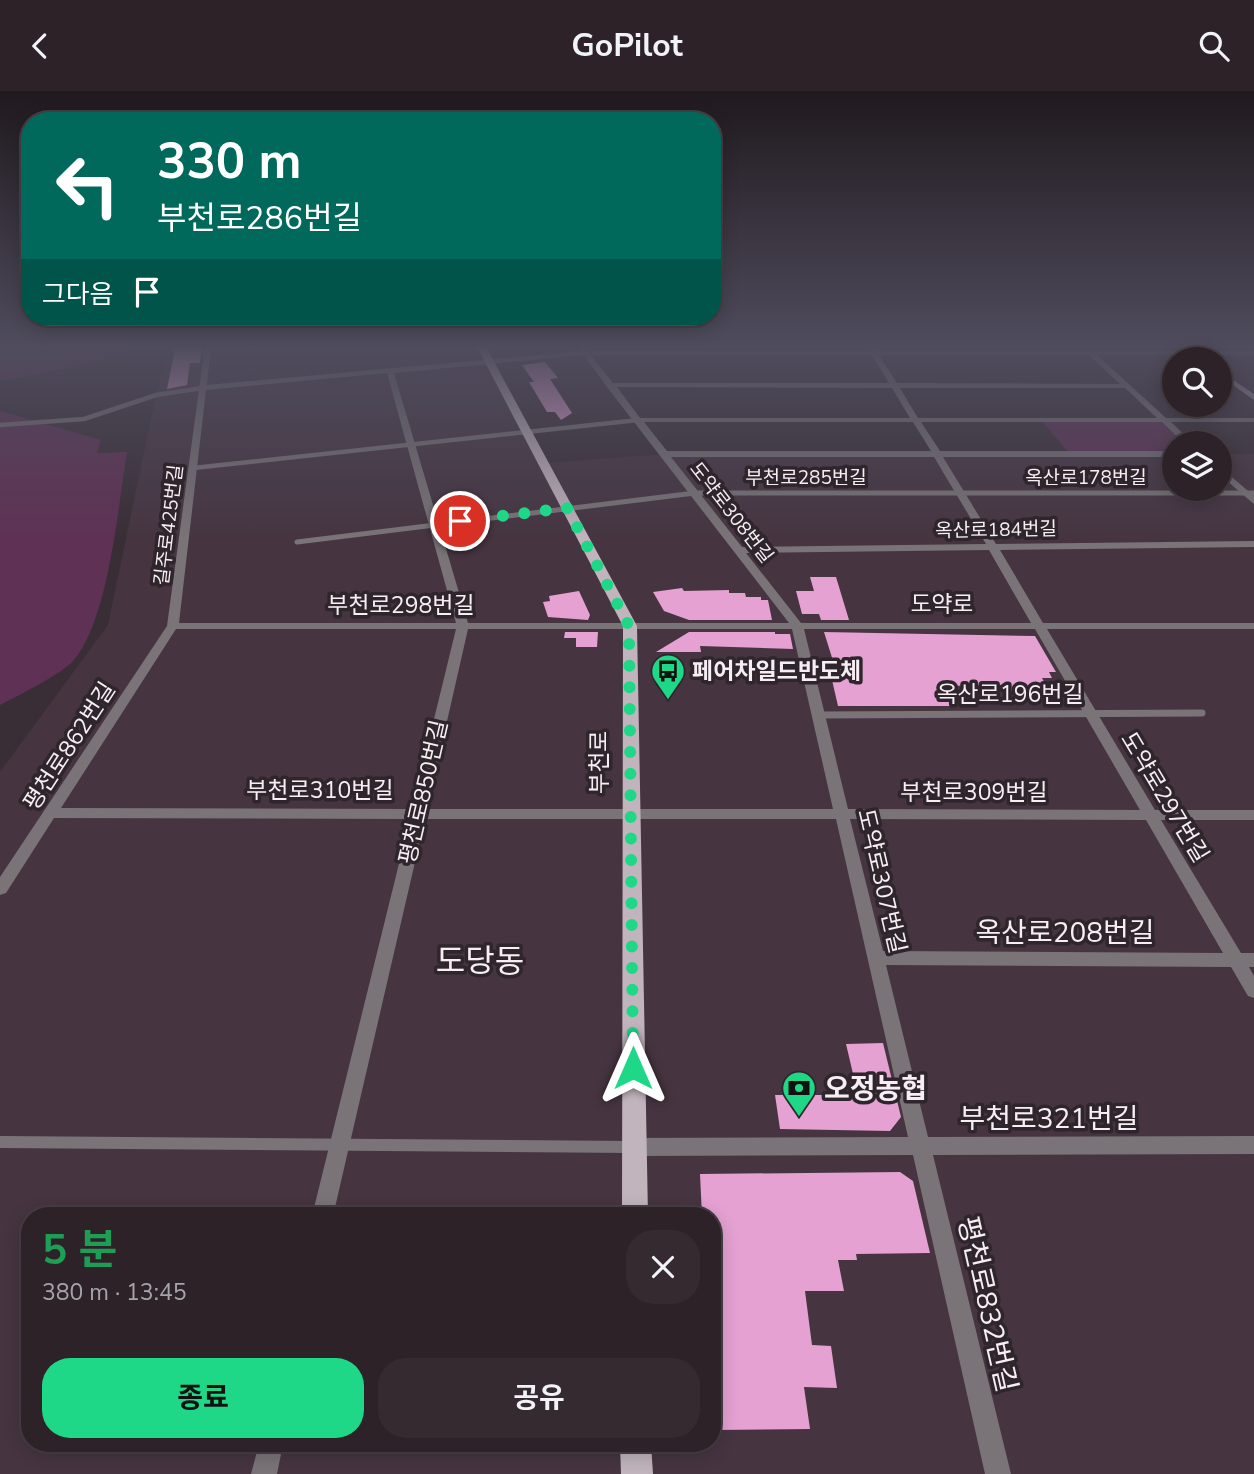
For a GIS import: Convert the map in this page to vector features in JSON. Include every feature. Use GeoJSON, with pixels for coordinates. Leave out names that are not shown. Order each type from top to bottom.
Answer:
{"type":"FeatureCollection","features":[{"type":"Feature","properties":{"kind":"main road","name":"부천로"},"geometry":{"type":"LineString","coordinates":[[514,410],[629,626],[635,1207]]}},
{"type":"Feature","properties":{"kind":"main road"},"geometry":{"type":"LineString","coordinates":[[636,1452],[637,1474]]}},
{"type":"Feature","properties":{"kind":"street","name":"길주로425번길"},"geometry":{"type":"LineString","coordinates":[[173,626],[200,410]]}},
{"type":"Feature","properties":{"kind":"street","name":"평천로850번길"},"geometry":{"type":"LineString","coordinates":[[325,1207],[463,626],[400,410]]}},
{"type":"Feature","properties":{"kind":"street","name":"도약로308번길"},"geometry":{"type":"LineString","coordinates":[[630,410],[797,625]]}},
{"type":"Feature","properties":{"kind":"street","name":"도약로297번길"},"geometry":{"type":"LineString","coordinates":[[910,410],[1040,625],[1088,712],[1254,991]]}},
{"type":"Feature","properties":{"kind":"street"},"geometry":{"type":"LineString","coordinates":[[1153,410],[1176,431]]}},
{"type":"Feature","properties":{"kind":"street"},"geometry":{"type":"LineString","coordinates":[[638,420],[1254,420]]}},
{"type":"Feature","properties":{"kind":"street"},"geometry":{"type":"LineString","coordinates":[[665,454],[1162,454]]}},
{"type":"Feature","properties":{"kind":"street"},"geometry":{"type":"LineString","coordinates":[[1232,480],[1249,493],[1254,501]]}},
{"type":"Feature","properties":{"kind":"street","name":"옥산로184번길"},"geometry":{"type":"LineString","coordinates":[[739,550],[1254,544]]}},
{"type":"Feature","properties":{"kind":"street","name":"도약로307번길"},"geometry":{"type":"LineString","coordinates":[[797,625],[921,1147]]}},
{"type":"Feature","properties":{"kind":"street","name":"부천로298번길"},"geometry":{"type":"LineString","coordinates":[[173,626],[629,626]]}},
{"type":"Feature","properties":{"kind":"street","name":"평천로862번길"},"geometry":{"type":"LineString","coordinates":[[0,889],[173,626]]}},
{"type":"Feature","properties":{"kind":"street","name":"도약로"},"geometry":{"type":"LineString","coordinates":[[629,626],[1254,626]]}},
{"type":"Feature","properties":{"kind":"street","name":"부천로310번길"},"geometry":{"type":"LineString","coordinates":[[50,813],[631,814]]}},
{"type":"Feature","properties":{"kind":"street","name":"부천로309번길"},"geometry":{"type":"LineString","coordinates":[[631,814],[1254,815]]}},
{"type":"Feature","properties":{"kind":"street","name":"옥산로208번길"},"geometry":{"type":"LineString","coordinates":[[876,958],[1254,960]]}},
{"type":"Feature","properties":{"kind":"street","name":"부천로321번길"},"geometry":{"type":"LineString","coordinates":[[634,1147],[1254,1145]]}},
{"type":"Feature","properties":{"kind":"street","name":"평천로832번길"},"geometry":{"type":"LineString","coordinates":[[921,1147],[998,1474]]}},
{"type":"Feature","properties":{"kind":"street"},"geometry":{"type":"LineString","coordinates":[[264,1474],[269,1452]]}},
{"type":"Feature","properties":{"kind":"lane"},"geometry":{"type":"LineString","coordinates":[[0,425],[84,419],[112,410]]}},
{"type":"Feature","properties":{"kind":"lane"},"geometry":{"type":"LineString","coordinates":[[193,468],[638,420]]}},
{"type":"Feature","properties":{"kind":"lane","name":"부천로285번길"},"geometry":{"type":"LineString","coordinates":[[297,542],[695,493],[961,493]]}},
{"type":"Feature","properties":{"kind":"lane","name":"옥산로178번길"},"geometry":{"type":"LineString","coordinates":[[961,493],[1249,493]]}},
{"type":"Feature","properties":{"kind":"lane","name":"옥산로196번길"},"geometry":{"type":"LineString","coordinates":[[819,715],[1202,713]]}},
{"type":"Feature","properties":{"kind":"lane"},"geometry":{"type":"LineString","coordinates":[[0,1142],[634,1147]]}},
{"type":"Feature","properties":{"kind":"shaded area"},"geometry":{"type":"Polygon","coordinates":[[[153,410],[514,410],[543,463],[665,454],[1162,454],[1162,501],[1232,501],[1232,454],[1254,454],[1254,1474],[0,1474],[0,772],[108,625],[153,410]]]}},
{"type":"Feature","properties":{"kind":"shaded area"},"geometry":{"type":"Polygon","coordinates":[[[0,411],[101,440],[97,453],[127,452],[104,590],[86,641],[74,660],[60,672],[0,705],[0,411]]]}},
{"type":"Feature","properties":{"kind":"shaded area"},"geometry":{"type":"Polygon","coordinates":[[[1041,420],[1165,420],[1176,431],[1162,431],[1162,454],[1070,454],[1041,420]]]}},
{"type":"Feature","properties":{"kind":"building"},"geometry":{"type":"Polygon","coordinates":[[[546,410],[570,410],[572,413],[561,420],[555,412],[546,410]]]}},
{"type":"Feature","properties":{"kind":"building"},"geometry":{"type":"Polygon","coordinates":[[[810,577],[836,577],[849,620],[821,620],[819,614],[802,614],[796,591],[814,591],[810,577]]]}},
{"type":"Feature","properties":{"kind":"building"},"geometry":{"type":"Polygon","coordinates":[[[682,588],[684,591],[729,590],[729,593],[745,593],[746,597],[761,597],[761,600],[768,600],[772,620],[689,620],[664,611],[653,592],[682,588]]]}},
{"type":"Feature","properties":{"kind":"building"},"geometry":{"type":"Polygon","coordinates":[[[579,591],[590,615],[588,620],[548,617],[543,602],[550,601],[549,596],[579,591]]]}},
{"type":"Feature","properties":{"kind":"building"},"geometry":{"type":"Polygon","coordinates":[[[565,632],[598,632],[597,647],[576,647],[576,638],[564,638],[565,632]]]}},
{"type":"Feature","properties":{"kind":"building"},"geometry":{"type":"Polygon","coordinates":[[[689,632],[790,634],[793,649],[700,646],[701,652],[656,652],[689,632]]]}},
{"type":"Feature","properties":{"kind":"building"},"geometry":{"type":"Polygon","coordinates":[[[824,632],[1035,636],[1056,672],[1049,672],[1052,678],[1042,678],[1053,698],[1015,698],[1008,685],[942,686],[951,706],[838,706],[832,680],[839,680],[824,632]]]}},
{"type":"Feature","properties":{"kind":"building"},"geometry":{"type":"Polygon","coordinates":[[[883,1043],[901,1117],[890,1131],[780,1129],[775,1095],[858,1095],[846,1044],[883,1043]]]}},
{"type":"Feature","properties":{"kind":"building"},"geometry":{"type":"Polygon","coordinates":[[[900,1172],[913,1181],[930,1253],[856,1254],[857,1260],[838,1260],[844,1291],[805,1291],[812,1345],[831,1346],[837,1388],[804,1387],[810,1429],[721,1430],[721,1207],[702,1207],[700,1174],[900,1172]]]}},
{"type":"Feature","properties":{"kind":"place","name":"페어차일드반도체"},"geometry":{"type":"Point","coordinates":[668,701]}},
{"type":"Feature","properties":{"kind":"place","name":"오정농협"},"geometry":{"type":"Point","coordinates":[799,1118]}},
{"type":"Feature","properties":{"kind":"district","name":"도당동"},"geometry":{"type":"Point","coordinates":[480,961]}},
{"type":"Feature","properties":{"kind":"route"},"geometry":{"type":"LineString","coordinates":[[460,521],[567,508],[629,626],[633,1068]]}}]}
